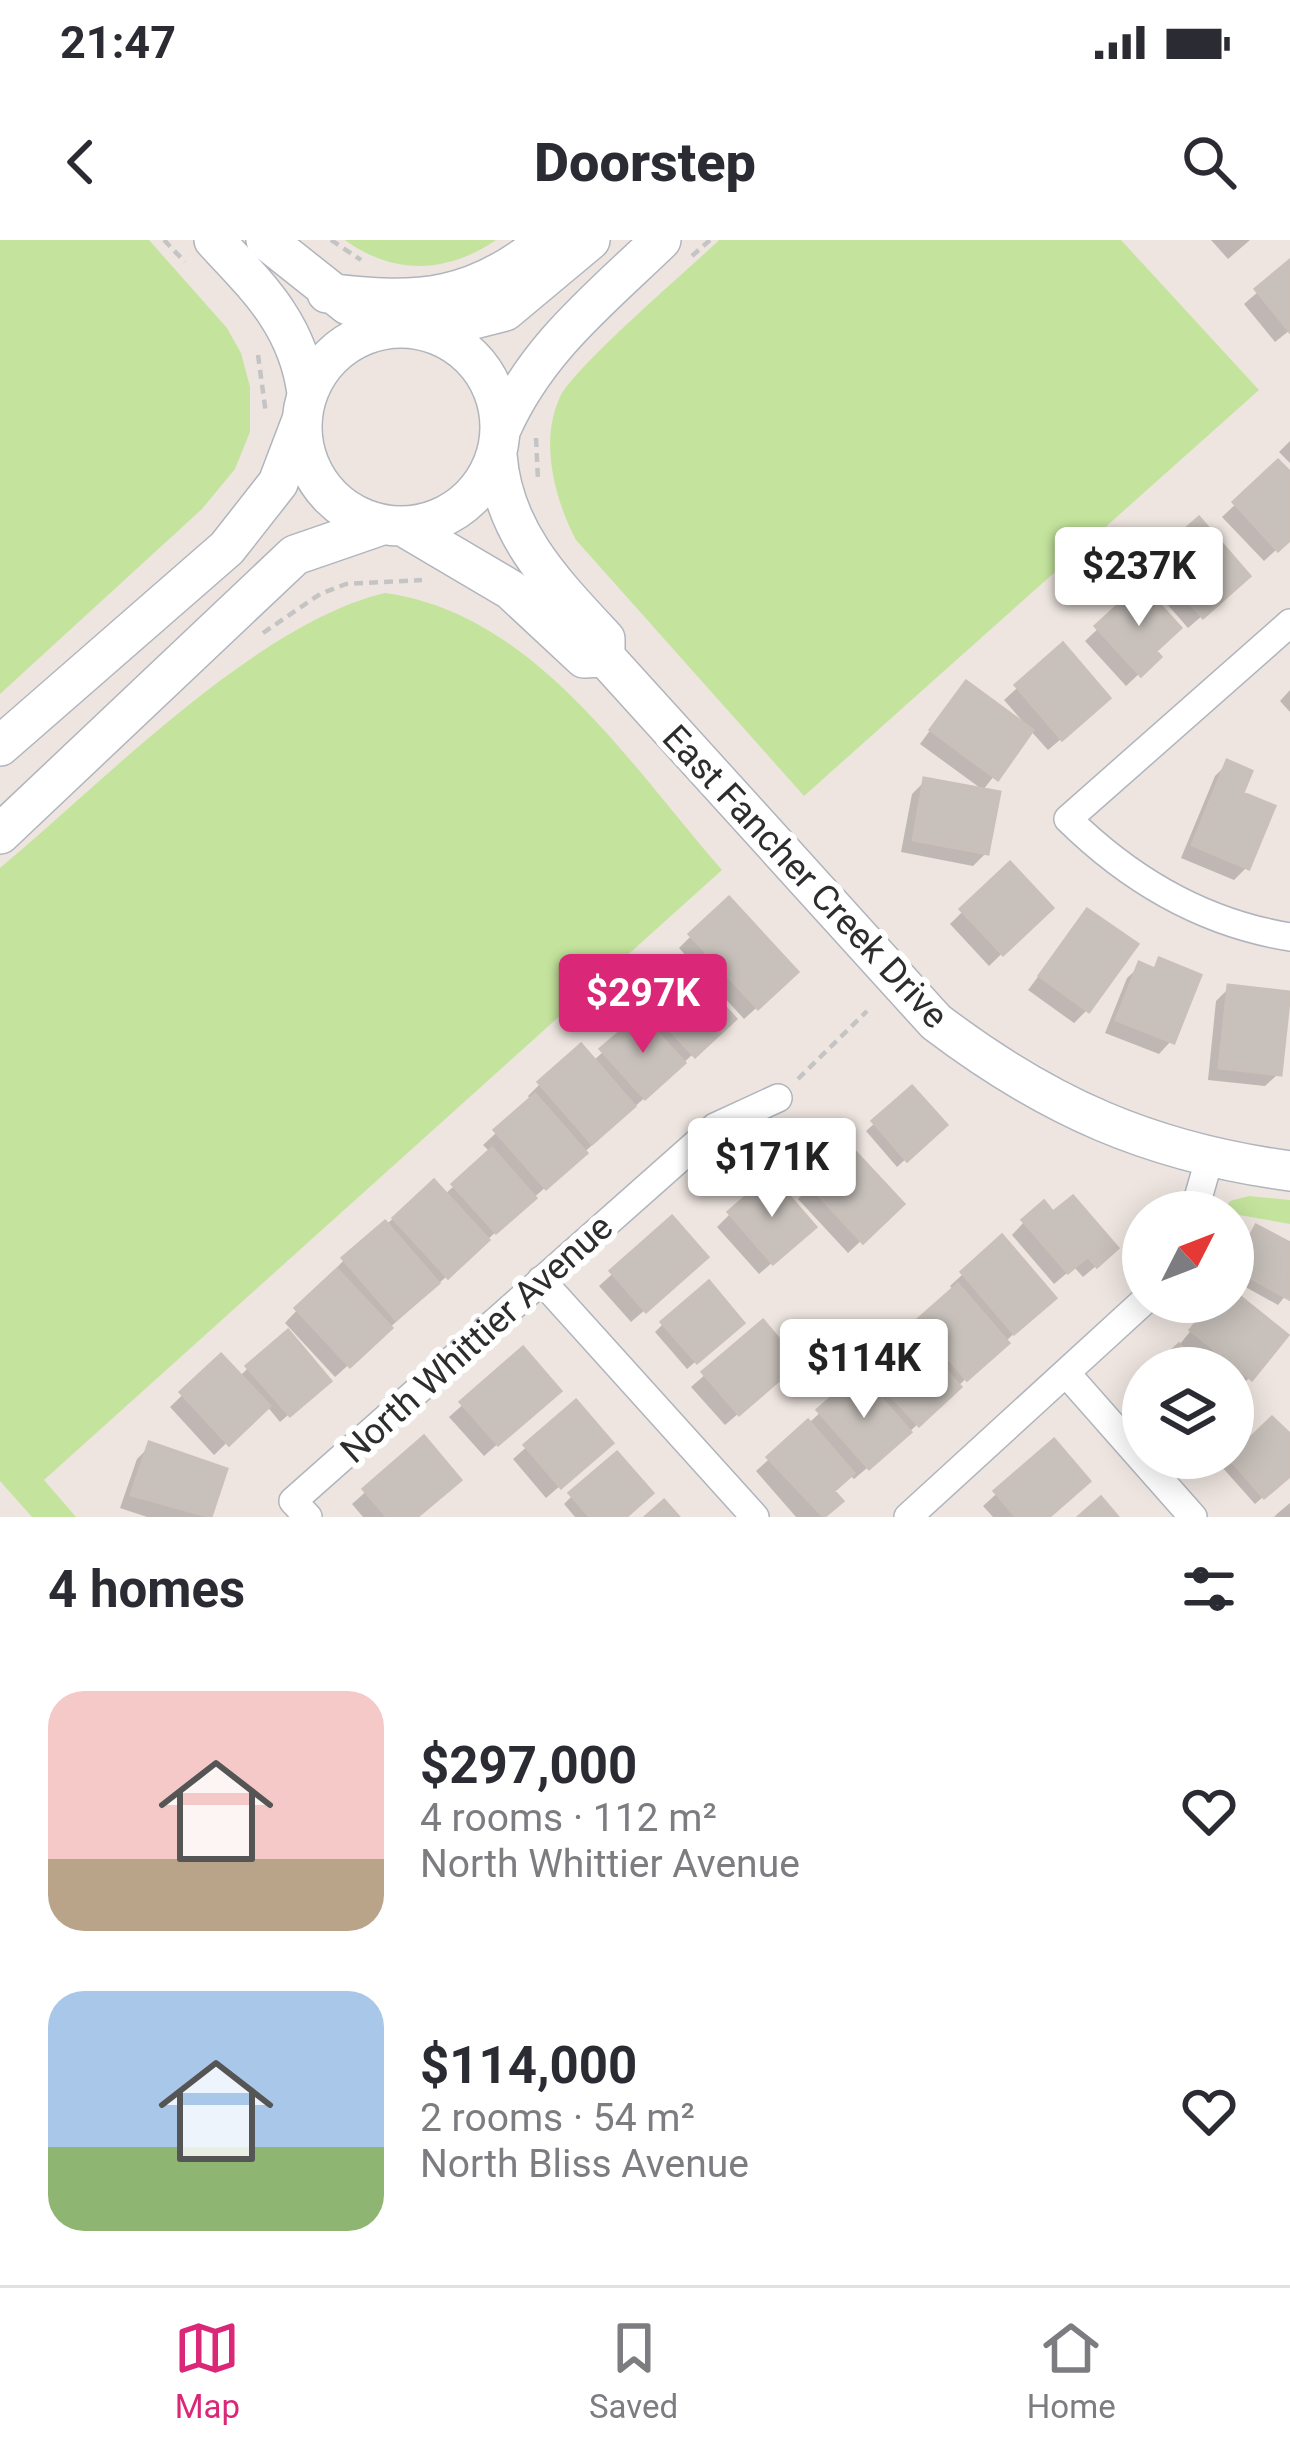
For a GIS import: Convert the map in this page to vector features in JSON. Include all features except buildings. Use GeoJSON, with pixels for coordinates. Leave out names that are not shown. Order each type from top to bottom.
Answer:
{"type":"FeatureCollection","features":[{"type":"Feature","properties":{"kind":"main road"},"geometry":{"type":"LineString","coordinates":[[266,240],[327,293],[471,357],[488,379],[512,435]]}},
{"type":"Feature","properties":{"kind":"main road"},"geometry":{"type":"LineString","coordinates":[[327,293],[386,300],[456,292],[508,272],[547,240]]}},
{"type":"Feature","properties":{"kind":"main road"},"geometry":{"type":"LineString","coordinates":[[292,410],[321,367],[342,347],[368,333],[506,311],[590,240]]}},
{"type":"Feature","properties":{"kind":"main road"},"geometry":{"type":"LineString","coordinates":[[0,834],[295,555],[394,526],[445,517],[467,502],[512,435],[524,382],[551,344],[661,240]]}},
{"type":"Feature","properties":{"kind":"main road"},"geometry":{"type":"LineString","coordinates":[[0,746],[227,548],[278,483],[303,360],[282,314],[203,255]]}},
{"type":"Feature","properties":{"kind":"main road"},"geometry":{"type":"LineString","coordinates":[[292,410],[309,463],[332,499],[394,526]]}},
{"type":"Feature","properties":{"kind":"main road","name":"East Fancher Creek Drive"},"geometry":{"type":"LineString","coordinates":[[512,435],[500,495],[512,526],[605,639],[605,657],[936,1022],[994,1066],[1064,1107],[1209,1160],[1290,1171]]}},
{"type":"Feature","properties":{"kind":"main road","name":"East Fancher Creek Drive"},"geometry":{"type":"LineString","coordinates":[[394,526],[512,590],[584,658],[605,657]]}},
{"type":"Feature","properties":{"kind":"street"},"geometry":{"type":"LineString","coordinates":[[1290,623],[1068,819],[1119,865],[1162,893],[1210,917],[1290,938]]}},
{"type":"Feature","properties":{"kind":"street","name":"North Whittier Avenue"},"geometry":{"type":"LineString","coordinates":[[300,1509],[541,1280],[715,1126],[778,1098]]}},
{"type":"Feature","properties":{"kind":"street"},"geometry":{"type":"LineString","coordinates":[[1200,1191],[1209,1160]]}},
{"type":"Feature","properties":{"kind":"street"},"geometry":{"type":"LineString","coordinates":[[541,1280],[755,1517]]}},
{"type":"Feature","properties":{"kind":"street"},"geometry":{"type":"LineString","coordinates":[[908,1517],[1122,1321]]}},
{"type":"Feature","properties":{"kind":"street"},"geometry":{"type":"LineString","coordinates":[[1066,1373],[1193,1517]]}},
{"type":"Feature","properties":{"kind":"path"},"geometry":{"type":"LineString","coordinates":[[164,240],[203,255]]}},
{"type":"Feature","properties":{"kind":"path"},"geometry":{"type":"LineString","coordinates":[[253,338],[292,410]]}},
{"type":"Feature","properties":{"kind":"path"},"geometry":{"type":"LineString","coordinates":[[512,435],[539,491]]}},
{"type":"Feature","properties":{"kind":"path"},"geometry":{"type":"LineString","coordinates":[[268,633],[320,594],[346,584],[385,579],[435,585]]}},
{"type":"Feature","properties":{"kind":"path"},"geometry":{"type":"LineString","coordinates":[[778,1098],[867,1011]]}},
{"type":"Feature","properties":{"kind":"green space"},"geometry":{"type":"Polygon","coordinates":[[[0,240],[149,240],[227,328],[241,353],[250,387],[250,432],[235,469],[202,509],[0,694],[0,240]]]}},
{"type":"Feature","properties":{"kind":"green space"},"geometry":{"type":"Polygon","coordinates":[[[345,240],[496,240],[459,259],[421,266],[383,260],[345,240]]]}},
{"type":"Feature","properties":{"kind":"green space"},"geometry":{"type":"Polygon","coordinates":[[[719,240],[1121,240],[1259,390],[804,796],[576,540],[552,470],[554,414],[570,383],[719,240]]]}},
{"type":"Feature","properties":{"kind":"green space"},"geometry":{"type":"Polygon","coordinates":[[[385,593],[438,606],[487,630],[533,661],[614,741],[722,870],[44,1480],[76,1517],[32,1517],[0,1481],[0,868],[133,751],[234,671],[336,610],[385,593]]]}},
{"type":"Feature","properties":{"kind":"green space"},"geometry":{"type":"Polygon","coordinates":[[[1254,1196],[1290,1200],[1290,1224],[1254,1218],[1254,1196]]]}}]}
